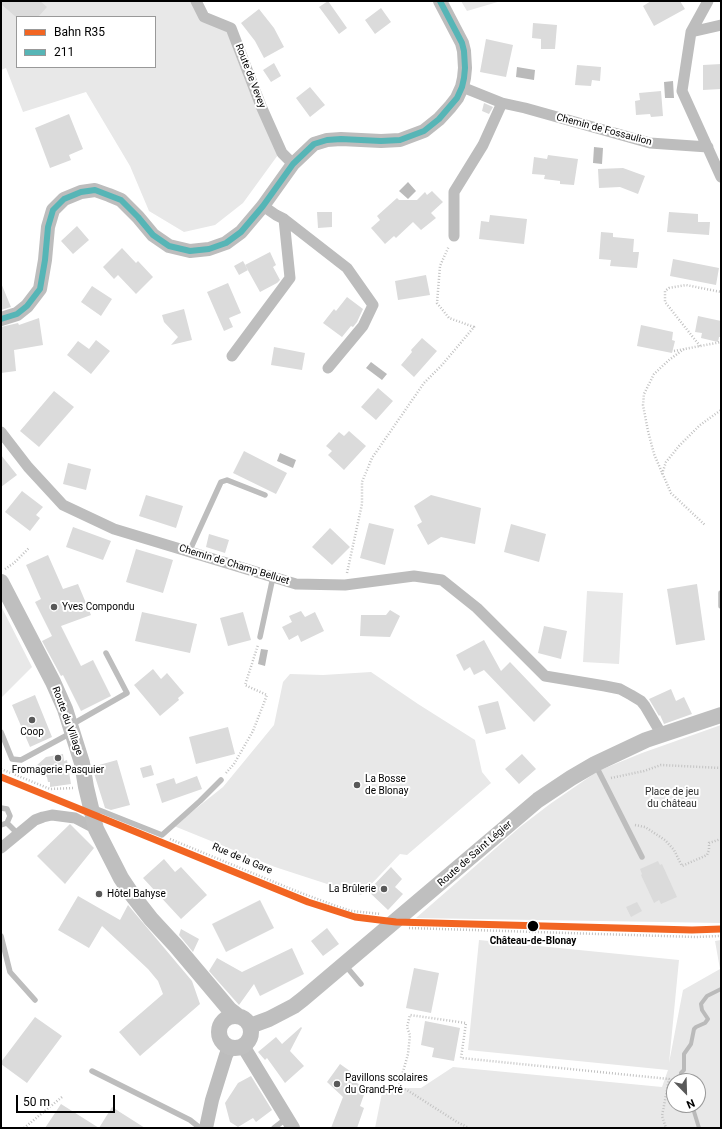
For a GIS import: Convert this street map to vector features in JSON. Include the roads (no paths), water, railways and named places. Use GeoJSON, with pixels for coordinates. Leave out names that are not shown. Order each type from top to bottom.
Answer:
{"type":"FeatureCollection","features":[{"type":"Feature","properties":{"kind":"main road","name":"Route du Village"},"geometry":{"type":"LineString","coordinates":[[1,582],[52,682],[72,728],[82,763],[96,829],[121,878],[151,920],[176,946],[230,1009],[244,1021]]}},
{"type":"Feature","properties":{"kind":"main road","name":"Route de Saint Légier"},"geometry":{"type":"LineString","coordinates":[[244,1021],[270,1019],[294,1006],[345,965],[387,920],[538,800],[571,778],[594,764],[633,746],[721,715]]}},
{"type":"Feature","properties":{"kind":"main road","name":"Route du Village"},"geometry":{"type":"LineString","coordinates":[[204,979],[218,1018],[219,1028]]}},
{"type":"Feature","properties":{"kind":"main road"},"geometry":{"type":"LineString","coordinates":[[232,1016],[244,1021],[250,1037],[248,1042],[237,1047],[224,1045],[220,1039],[219,1028],[222,1022],[226,1018],[232,1016]]}},
{"type":"Feature","properties":{"kind":"street","name":"Route de Vevey"},"geometry":{"type":"LineString","coordinates":[[196,1],[204,17],[231,28],[261,106],[282,153],[293,164]]}},
{"type":"Feature","properties":{"kind":"street"},"geometry":{"type":"LineString","coordinates":[[1,319],[17,314],[34,298],[40,289],[46,260],[48,227],[53,210],[64,198],[81,192],[95,190],[121,200],[153,235],[169,246],[190,251],[209,249],[226,243],[241,232],[263,206],[293,164],[314,144],[327,140],[341,139],[381,141],[400,140],[424,131],[439,119],[450,107],[462,87],[465,68],[462,43],[440,1]]}},
{"type":"Feature","properties":{"kind":"street"},"geometry":{"type":"LineString","coordinates":[[708,1],[691,32],[682,91],[721,177]]}},
{"type":"Feature","properties":{"kind":"street"},"geometry":{"type":"LineString","coordinates":[[691,32],[721,25]]}},
{"type":"Feature","properties":{"kind":"street","name":"Chemin de Fossaulion"},"geometry":{"type":"LineString","coordinates":[[462,87],[502,103],[650,144],[708,147]]}},
{"type":"Feature","properties":{"kind":"street"},"geometry":{"type":"LineString","coordinates":[[454,236],[454,192],[483,145],[502,103]]}},
{"type":"Feature","properties":{"kind":"street"},"geometry":{"type":"LineString","coordinates":[[263,206],[284,219],[347,268],[373,305],[363,326],[328,368]]}},
{"type":"Feature","properties":{"kind":"street"},"geometry":{"type":"LineString","coordinates":[[232,356],[290,278],[284,219]]}},
{"type":"Feature","properties":{"kind":"street","name":"Chemin de Champ Belluet"},"geometry":{"type":"LineString","coordinates":[[1,432],[28,467],[63,505],[114,529],[296,584],[344,585],[414,576],[442,580],[478,608],[545,676],[605,686],[631,695],[641,701],[645,706],[662,735]]}},
{"type":"Feature","properties":{"kind":"street"},"geometry":{"type":"LineString","coordinates":[[1,848],[17,833],[35,820],[52,815],[75,818],[96,829]]}},
{"type":"Feature","properties":{"kind":"street"},"geometry":{"type":"LineString","coordinates":[[206,1128],[212,1100],[226,1055],[237,1047],[290,1123]]}},
{"type":"Feature","properties":{"kind":"lane"},"geometry":{"type":"LineString","coordinates":[[189,552],[221,482],[227,480],[264,495]]}},
{"type":"Feature","properties":{"kind":"lane"},"geometry":{"type":"LineString","coordinates":[[260,637],[273,577]]}},
{"type":"Feature","properties":{"kind":"lane"},"geometry":{"type":"LineString","coordinates":[[721,593],[721,606]]}},
{"type":"Feature","properties":{"kind":"lane"},"geometry":{"type":"LineString","coordinates":[[1,732],[12,758],[21,760],[127,693],[106,653]]}},
{"type":"Feature","properties":{"kind":"lane"},"geometry":{"type":"LineString","coordinates":[[594,764],[642,857]]}},
{"type":"Feature","properties":{"kind":"lane"},"geometry":{"type":"LineString","coordinates":[[90,806],[162,835],[221,780]]}},
{"type":"Feature","properties":{"kind":"lane"},"geometry":{"type":"LineString","coordinates":[[1,808],[7,809],[10,814],[10,819],[4,824],[17,833]]}},
{"type":"Feature","properties":{"kind":"lane"},"geometry":{"type":"LineString","coordinates":[[1,936],[10,972],[35,1000]]}},
{"type":"Feature","properties":{"kind":"lane"},"geometry":{"type":"LineString","coordinates":[[345,965],[361,984]]}},
{"type":"Feature","properties":{"kind":"lane"},"geometry":{"type":"LineString","coordinates":[[92,1071],[190,1120],[200,1128]]}},
{"type":"Feature","properties":{"kind":"lane"},"geometry":{"type":"LineString","coordinates":[[274,1128],[290,1123]]}},
{"type":"Feature","properties":{"kind":"waterway"},"geometry":{"type":"LineString","coordinates":[[681,1073],[684,1070],[684,1054],[691,1044],[694,1029],[705,1023],[708,1019],[702,1010],[701,1004],[707,996],[721,989]]}},
{"type":"Feature","properties":{"kind":"waterway"},"geometry":{"type":"LineString","coordinates":[[694,1113],[699,1128]]}},
{"type":"Feature","properties":{"kind":"rail line","name":"R35"},"geometry":{"type":"LineString","coordinates":[[1,777],[308,902],[355,917],[396,922],[692,930],[721,929]]}},
{"type":"Feature","properties":{"kind":"place","name":"Yves Compondu"},"geometry":{"type":"Point","coordinates":[54,607]}},
{"type":"Feature","properties":{"kind":"place","name":"Coop"},"geometry":{"type":"Point","coordinates":[32,720]}},
{"type":"Feature","properties":{"kind":"place","name":"Fromagerie Pasquier"},"geometry":{"type":"Point","coordinates":[58,758]}},
{"type":"Feature","properties":{"kind":"place","name":"La Bosse de Blonay"},"geometry":{"type":"Point","coordinates":[357,785]}},
{"type":"Feature","properties":{"kind":"place","name":"La Brûlerie"},"geometry":{"type":"Point","coordinates":[384,889]}},
{"type":"Feature","properties":{"kind":"place","name":"Hôtel Bahyse"},"geometry":{"type":"Point","coordinates":[99,894]}},
{"type":"Feature","properties":{"kind":"place","name":"Château-de-Blonay"},"geometry":{"type":"Point","coordinates":[533,926]}},
{"type":"Feature","properties":{"kind":"place","name":"Pavillons scolaires du Grand-Pré"},"geometry":{"type":"Point","coordinates":[337,1084]}},
{"type":"Feature","properties":{"kind":"park label","name":"Place de jeu du château"},"geometry":{"type":"Point","coordinates":[672,798]}}]}
